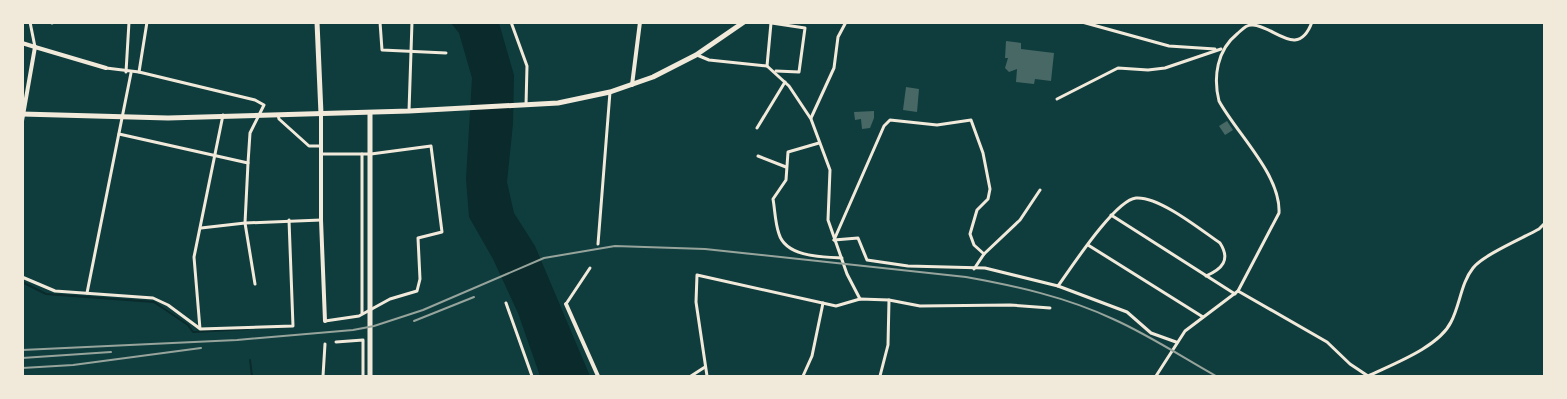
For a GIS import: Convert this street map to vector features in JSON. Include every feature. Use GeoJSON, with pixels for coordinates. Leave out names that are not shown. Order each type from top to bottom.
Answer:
{"type":"FeatureCollection","features":[{"type":"Feature","properties":{"kind":"highway"},"geometry":{"type":"LineString","coordinates":[[317,22],[321,114]]}},
{"type":"Feature","properties":{"kind":"highway"},"geometry":{"type":"LineString","coordinates":[[23,114],[122,118],[258,116],[526,106],[586,98],[632,85],[674,68],[744,22]]}},
{"type":"Feature","properties":{"kind":"highway"},"geometry":{"type":"LineString","coordinates":[[370,113],[370,376]]}},
{"type":"Feature","properties":{"kind":"street"},"geometry":{"type":"LineString","coordinates":[[22,120],[35,47],[30,22]]}},
{"type":"Feature","properties":{"kind":"street"},"geometry":{"type":"LineString","coordinates":[[126,72],[129,22]]}},
{"type":"Feature","properties":{"kind":"street"},"geometry":{"type":"LineString","coordinates":[[139,72],[147,22]]}},
{"type":"Feature","properties":{"kind":"street"},"geometry":{"type":"LineString","coordinates":[[380,22],[382,50],[446,53]]}},
{"type":"Feature","properties":{"kind":"street"},"geometry":{"type":"LineString","coordinates":[[409,111],[412,22]]}},
{"type":"Feature","properties":{"kind":"street"},"geometry":{"type":"LineString","coordinates":[[511,22],[527,66],[526,106]]}},
{"type":"Feature","properties":{"kind":"street"},"geometry":{"type":"LineString","coordinates":[[632,85],[640,22]]}},
{"type":"Feature","properties":{"kind":"street"},"geometry":{"type":"LineString","coordinates":[[765,22],[805,28],[799,72],[775,71]]}},
{"type":"Feature","properties":{"kind":"street"},"geometry":{"type":"LineString","coordinates":[[811,119],[834,68],[838,37],[846,22]]}},
{"type":"Feature","properties":{"kind":"street"},"geometry":{"type":"LineString","coordinates":[[1082,22],[1169,46],[1222,49]]}},
{"type":"Feature","properties":{"kind":"street"},"geometry":{"type":"LineString","coordinates":[[1156,376],[1185,330],[1238,291],[1275,224],[1280,204],[1277,192],[1266,171],[1219,101],[1216,90],[1222,49],[1226,42],[1246,26],[1254,25],[1261,27],[1288,40],[1300,37],[1308,32],[1312,22]]}},
{"type":"Feature","properties":{"kind":"street"},"geometry":{"type":"LineString","coordinates":[[766,66],[771,23]]}},
{"type":"Feature","properties":{"kind":"street"},"geometry":{"type":"LineString","coordinates":[[22,43],[106,68],[131,73],[139,72],[255,100],[264,105],[250,133],[248,162],[246,223],[255,284]]}},
{"type":"Feature","properties":{"kind":"street"},"geometry":{"type":"LineString","coordinates":[[1057,99],[1118,68],[1148,70],[1165,68],[1222,49]]}},
{"type":"Feature","properties":{"kind":"street"},"geometry":{"type":"LineString","coordinates":[[696,55],[709,60],[766,66],[775,71],[811,119],[830,170],[828,220],[847,274],[860,299]]}},
{"type":"Feature","properties":{"kind":"street"},"geometry":{"type":"LineString","coordinates":[[87,293],[131,73]]}},
{"type":"Feature","properties":{"kind":"street"},"geometry":{"type":"LineString","coordinates":[[757,128],[785,82]]}},
{"type":"Feature","properties":{"kind":"street"},"geometry":{"type":"LineString","coordinates":[[598,244],[610,92]]}},
{"type":"Feature","properties":{"kind":"street"},"geometry":{"type":"LineString","coordinates":[[321,114],[321,146],[321,154],[321,220],[325,321],[362,314],[390,299],[417,291],[420,279],[418,238],[442,232],[431,146],[371,154],[321,154]]}},
{"type":"Feature","properties":{"kind":"street"},"geometry":{"type":"LineString","coordinates":[[278,115],[309,146],[321,146]]}},
{"type":"Feature","properties":{"kind":"street"},"geometry":{"type":"LineString","coordinates":[[200,329],[194,257],[223,116]]}},
{"type":"Feature","properties":{"kind":"street"},"geometry":{"type":"LineString","coordinates":[[834,240],[884,126],[890,120],[937,125],[971,120],[984,153],[990,189],[988,199],[977,210],[970,234],[974,245],[984,254]]}},
{"type":"Feature","properties":{"kind":"street"},"geometry":{"type":"LineString","coordinates":[[119,134],[248,162]]}},
{"type":"Feature","properties":{"kind":"street"},"geometry":{"type":"LineString","coordinates":[[819,143],[788,152],[786,180],[773,199],[779,235],[788,247],[816,257],[842,258]]}},
{"type":"Feature","properties":{"kind":"street"},"geometry":{"type":"LineString","coordinates":[[362,154],[362,314]]}},
{"type":"Feature","properties":{"kind":"street"},"geometry":{"type":"LineString","coordinates":[[758,156],[786,167]]}},
{"type":"Feature","properties":{"kind":"street"},"geometry":{"type":"LineString","coordinates":[[973,270],[984,254],[1020,220],[1040,190]]}},
{"type":"Feature","properties":{"kind":"street"},"geometry":{"type":"LineString","coordinates":[[1058,286],[1111,215],[1121,204],[1135,198],[1151,200],[1220,243],[1226,252],[1225,262],[1220,270],[1206,276]]}},
{"type":"Feature","properties":{"kind":"street"},"geometry":{"type":"LineString","coordinates":[[1111,215],[1235,294]]}},
{"type":"Feature","properties":{"kind":"street"},"geometry":{"type":"LineString","coordinates":[[201,228],[289,220],[321,220]]}},
{"type":"Feature","properties":{"kind":"street"},"geometry":{"type":"LineString","coordinates":[[22,277],[50,290],[153,298],[168,305],[200,329],[294,326],[289,220]]}},
{"type":"Feature","properties":{"kind":"street"},"geometry":{"type":"LineString","coordinates":[[1238,291],[1327,342],[1350,364],[1368,376],[1418,351],[1438,337],[1450,324],[1466,280],[1473,267],[1482,260],[1539,229],[1544,224]]}},
{"type":"Feature","properties":{"kind":"street"},"geometry":{"type":"LineString","coordinates":[[834,240],[858,238],[867,260],[908,266],[973,270],[986,268],[1058,286],[1126,312],[1150,333],[1175,344]]}},
{"type":"Feature","properties":{"kind":"street"},"geometry":{"type":"LineString","coordinates":[[1088,245],[1203,316]]}},
{"type":"Feature","properties":{"kind":"street"},"geometry":{"type":"LineString","coordinates":[[590,268],[566,304],[598,376]]}},
{"type":"Feature","properties":{"kind":"street"},"geometry":{"type":"LineString","coordinates":[[707,376],[696,302],[697,275],[779,291],[797,298],[836,306],[860,299],[890,300],[920,306],[1001,304],[1050,308]]}},
{"type":"Feature","properties":{"kind":"street"},"geometry":{"type":"LineString","coordinates":[[880,376],[888,345],[890,300]]}},
{"type":"Feature","properties":{"kind":"street"},"geometry":{"type":"LineString","coordinates":[[506,303],[532,376]]}},
{"type":"Feature","properties":{"kind":"street"},"geometry":{"type":"LineString","coordinates":[[803,376],[812,356],[823,303]]}},
{"type":"Feature","properties":{"kind":"street"},"geometry":{"type":"LineString","coordinates":[[336,342],[363,340],[363,376]]}},
{"type":"Feature","properties":{"kind":"street"},"geometry":{"type":"LineString","coordinates":[[323,376],[324,344]]}},
{"type":"Feature","properties":{"kind":"street"},"geometry":{"type":"LineString","coordinates":[[691,376],[705,367]]}},
{"type":"Feature","properties":{"kind":"water"},"geometry":{"type":"Polygon","coordinates":[[[451,23],[499,23],[514,75],[513,124],[507,182],[514,213],[535,246],[590,376],[540,376],[518,313],[493,259],[469,217],[466,179],[472,78],[459,33],[451,23]]]}},
{"type":"Feature","properties":{"kind":"building"},"geometry":{"type":"Polygon","coordinates":[[[1006,41],[1021,43],[1021,49],[1054,53],[1051,81],[1035,79],[1034,84],[1016,82],[1017,69],[1009,72],[1005,68],[1008,58],[1005,58],[1006,41]]]}},
{"type":"Feature","properties":{"kind":"building"},"geometry":{"type":"Polygon","coordinates":[[[906,87],[919,89],[917,112],[903,110],[906,87]]]}},
{"type":"Feature","properties":{"kind":"building"},"geometry":{"type":"Polygon","coordinates":[[[874,111],[874,118],[870,128],[862,129],[861,119],[855,120],[854,112],[874,111]]]}},
{"type":"Feature","properties":{"kind":"building"},"geometry":{"type":"Polygon","coordinates":[[[1227,121],[1233,130],[1225,135],[1219,126],[1227,121]]]}},
{"type":"Feature","properties":{"kind":"waterway"},"geometry":{"type":"LineString","coordinates":[[22,282],[46,294],[154,302],[188,325],[193,332],[248,329]]}},
{"type":"Feature","properties":{"kind":"waterway"},"geometry":{"type":"LineString","coordinates":[[250,360],[252,376]]}},
{"type":"Feature","properties":{"kind":"railway"},"geometry":{"type":"LineString","coordinates":[[22,350],[237,340],[353,330],[374,326],[423,310],[544,258],[615,246],[705,249],[966,277],[1003,284],[1059,298],[1095,311],[1140,332],[1216,376]]}},
{"type":"Feature","properties":{"kind":"railway"},"geometry":{"type":"LineString","coordinates":[[414,321],[474,297]]}},
{"type":"Feature","properties":{"kind":"railway"},"geometry":{"type":"LineString","coordinates":[[22,368],[73,365],[201,348]]}},
{"type":"Feature","properties":{"kind":"railway"},"geometry":{"type":"LineString","coordinates":[[22,358],[111,352]]}}]}
